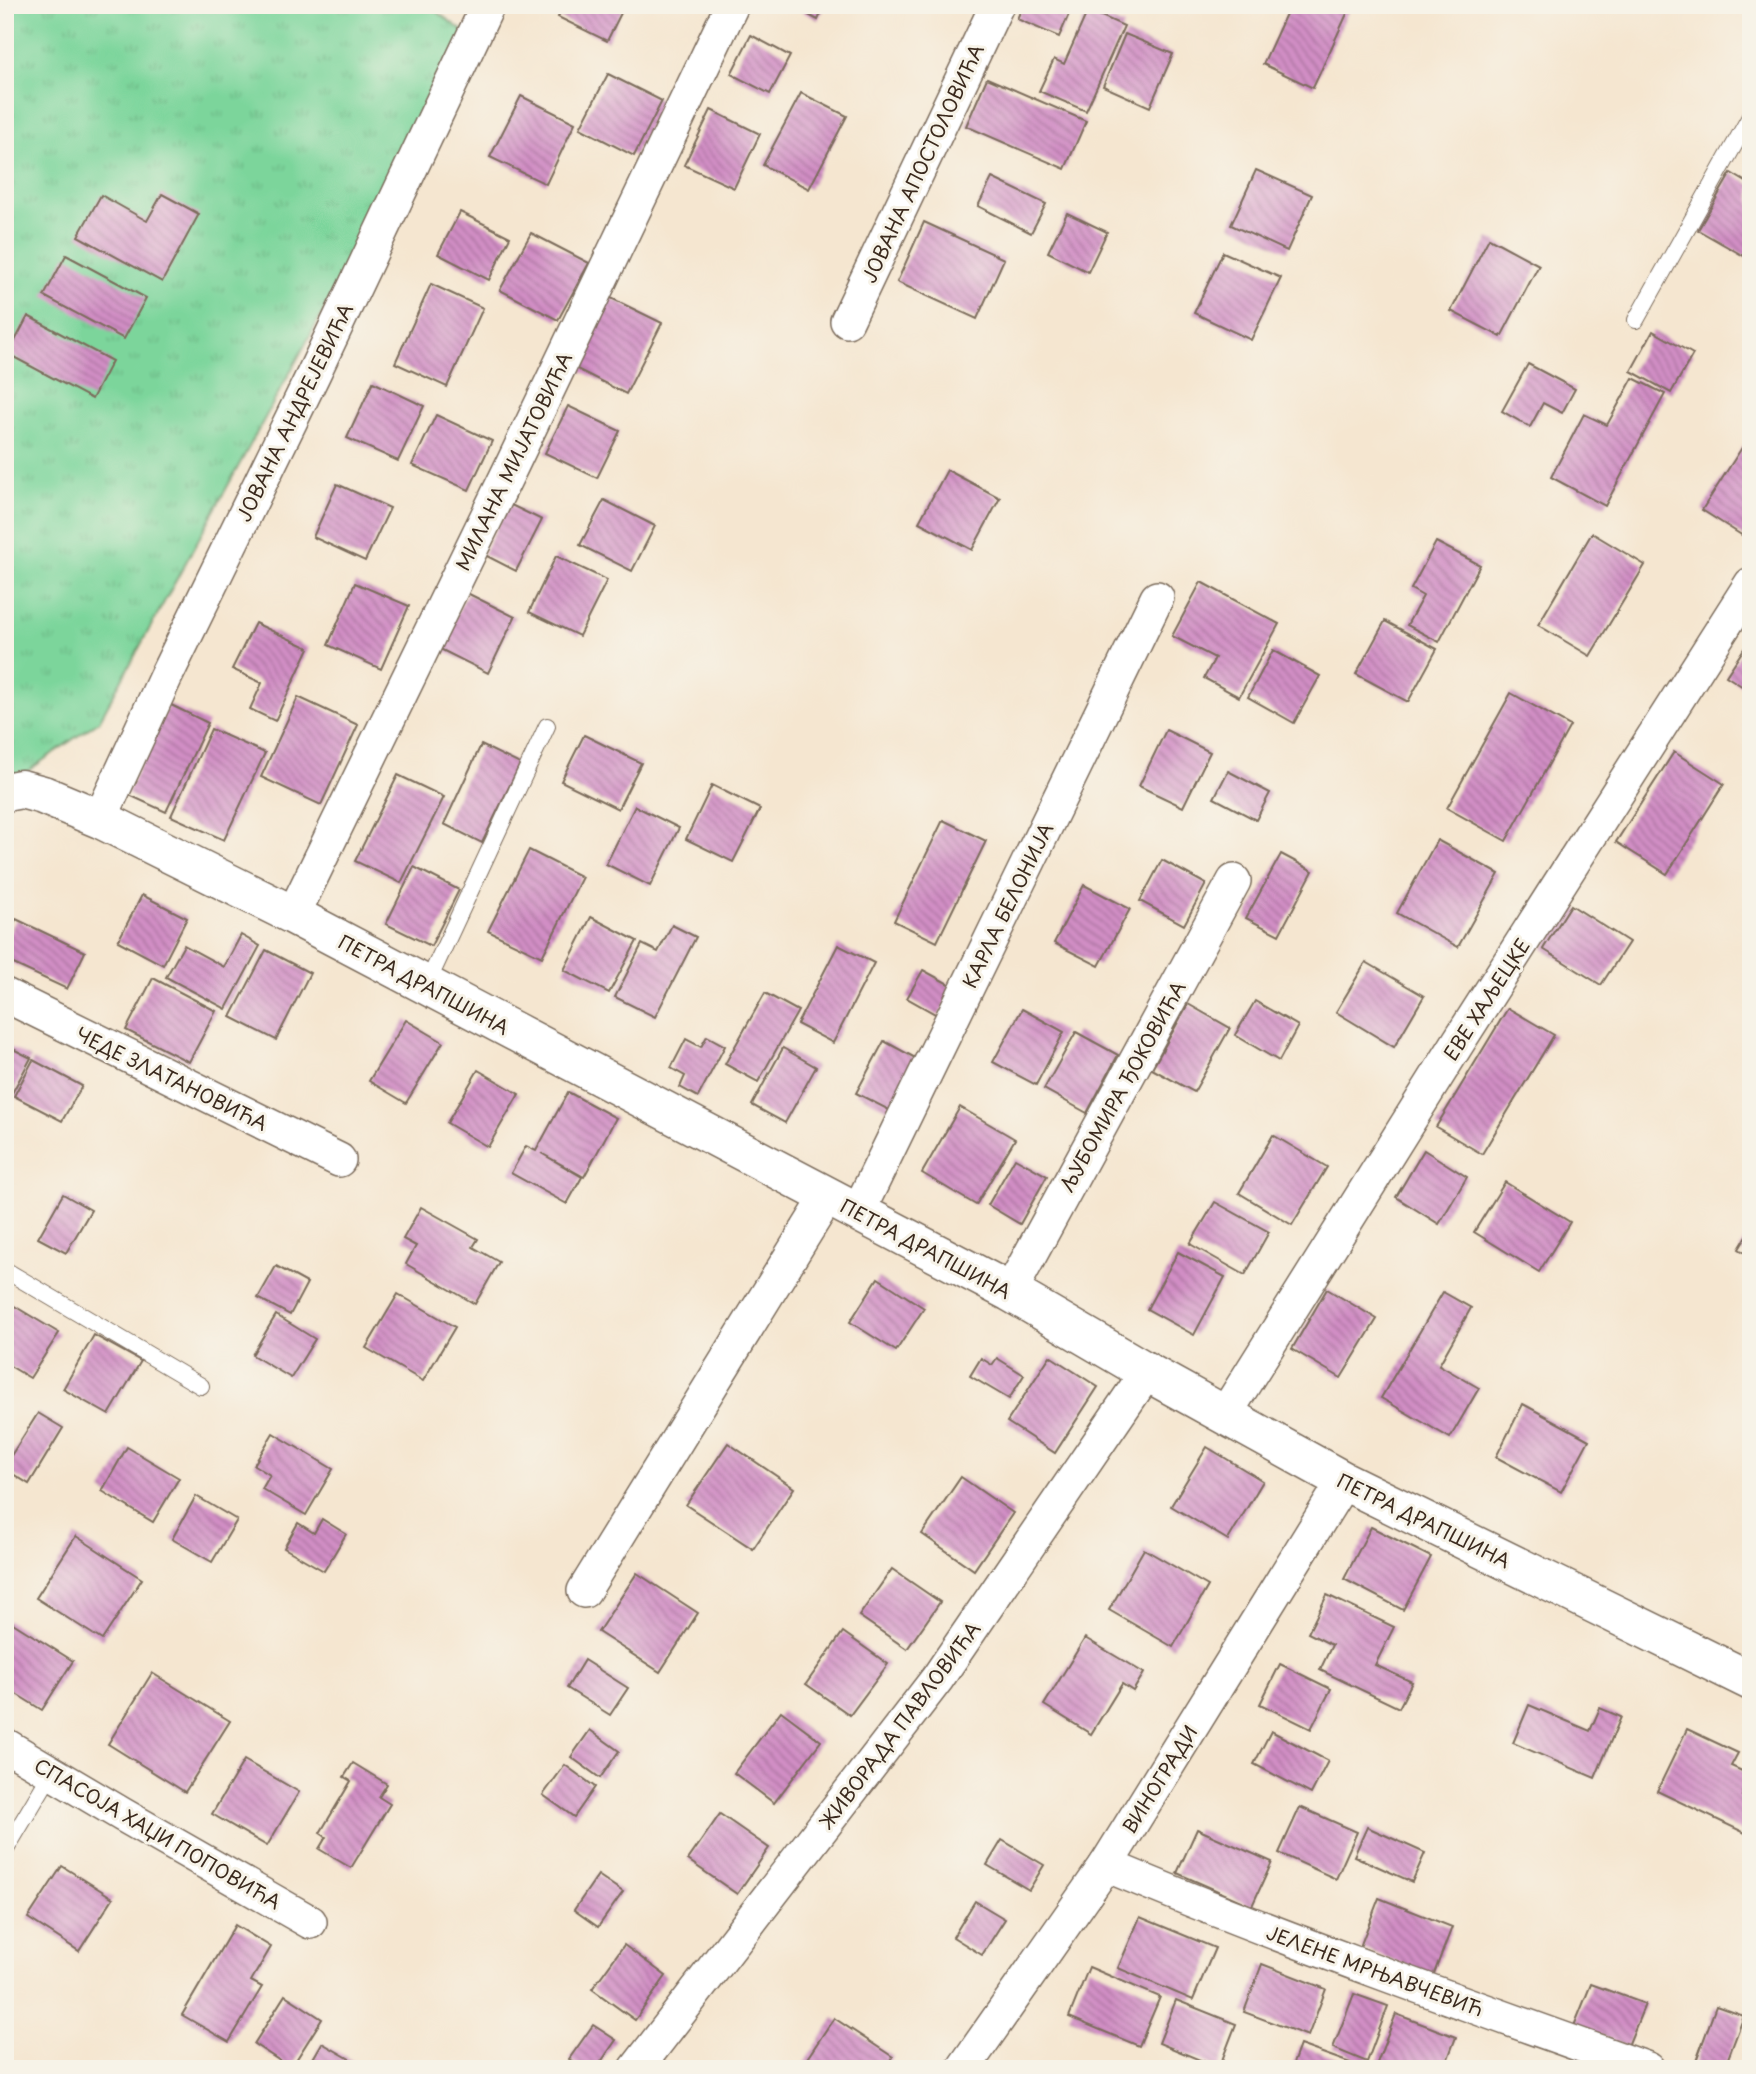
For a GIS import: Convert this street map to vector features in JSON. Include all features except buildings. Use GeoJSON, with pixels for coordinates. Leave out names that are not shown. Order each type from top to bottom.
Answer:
{"type":"FeatureCollection","features":[{"type":"Feature","properties":{"kind":"street","name":"ЈОВАНА АНДРЕЈЕВИЋА"},"geometry":{"type":"LineString","coordinates":[[100,819],[488,5]]}},
{"type":"Feature","properties":{"kind":"street","name":"МИЛАНА МИЈАТОВИЋА"},"geometry":{"type":"LineString","coordinates":[[293,915],[732,5]]}},
{"type":"Feature","properties":{"kind":"street","name":"ЈОВАНА АПОСТОЛОВИЋА"},"geometry":{"type":"LineString","coordinates":[[847,321],[997,5]]}},
{"type":"Feature","properties":{"kind":"street","name":"ЕВЕ ХАЉЕЦКЕ"},"geometry":{"type":"LineString","coordinates":[[1224,1416],[1436,1076],[1751,584]]}},
{"type":"Feature","properties":{"kind":"street","name":"КАРЛА БЕЛОНИЈА"},"geometry":{"type":"LineString","coordinates":[[584,1591],[843,1204],[1157,598]]}},
{"type":"Feature","properties":{"kind":"street"},"geometry":{"type":"LineString","coordinates":[[5,792],[21,789],[43,795],[100,819]]}},
{"type":"Feature","properties":{"kind":"street","name":"ПЕТРА ДРАПШИНА"},"geometry":{"type":"LineString","coordinates":[[100,819],[427,984],[577,1066],[1010,1292],[1224,1416],[1344,1481],[1751,1681]]}},
{"type":"Feature","properties":{"kind":"street","name":"ЉУБОМИРА ЂОКОВИЋА"},"geometry":{"type":"LineString","coordinates":[[1010,1292],[1234,881]]}},
{"type":"Feature","properties":{"kind":"street","name":"ЧЕДЕ ЗЛАТАНОВИЋА"},"geometry":{"type":"LineString","coordinates":[[5,995],[339,1160]]}},
{"type":"Feature","properties":{"kind":"street","name":"ЖИВОРАДА ПАВЛОВИЋА"},"geometry":{"type":"LineString","coordinates":[[636,2069],[937,1679],[1147,1372]]}},
{"type":"Feature","properties":{"kind":"street","name":"ВИНОГРАДИ"},"geometry":{"type":"LineString","coordinates":[[963,2069],[1106,1865],[1344,1481]]}},
{"type":"Feature","properties":{"kind":"street","name":"СПАСОЈА ХАЏИ ПОПОВИЋА"},"geometry":{"type":"LineString","coordinates":[[5,1745],[310,1922]]}},
{"type":"Feature","properties":{"kind":"street","name":"ЈЕЛЕНЕ МРЊАВЧЕВИЋ"},"geometry":{"type":"LineString","coordinates":[[1106,1865],[1208,1908],[1387,1976],[1648,2069]]}},
{"type":"Feature","properties":{"kind":"lane"},"geometry":{"type":"LineString","coordinates":[[1636,320],[1751,115]]}},
{"type":"Feature","properties":{"kind":"lane"},"geometry":{"type":"LineString","coordinates":[[427,984],[547,726]]}},
{"type":"Feature","properties":{"kind":"lane"},"geometry":{"type":"LineString","coordinates":[[5,1270],[201,1386]]}},
{"type":"Feature","properties":{"kind":"lane"},"geometry":{"type":"LineString","coordinates":[[5,1852],[52,1772]]}},
{"type":"Feature","properties":{"kind":"green space"},"geometry":{"type":"Polygon","coordinates":[[[5,5],[427,5],[473,38],[99,721],[5,787],[5,5]]]}}]}
